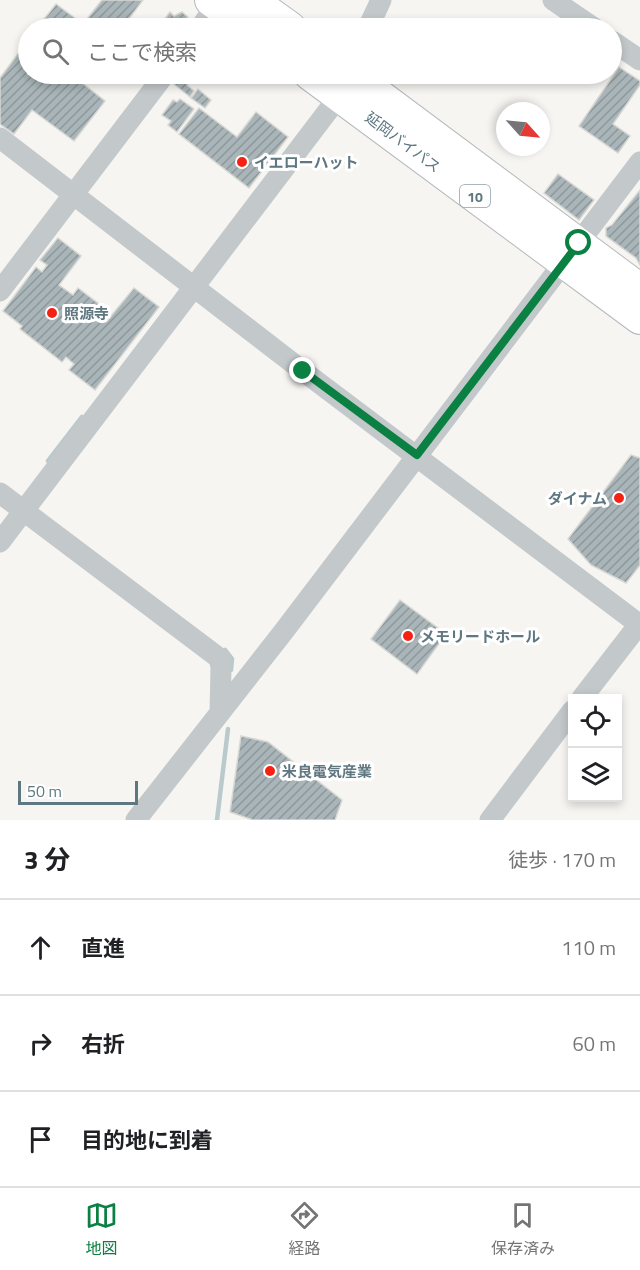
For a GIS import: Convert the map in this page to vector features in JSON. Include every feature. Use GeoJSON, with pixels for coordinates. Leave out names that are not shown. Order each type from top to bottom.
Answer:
{"type":"FeatureCollection","features":[{"type":"Feature","properties":{"kind":"highway"},"geometry":{"type":"LineString","coordinates":[[209,11],[266,14]]}},
{"type":"Feature","properties":{"kind":"highway","name":"延岡バイパス"},"geometry":{"type":"LineString","coordinates":[[345,84],[571,253],[640,318]]}},
{"type":"Feature","properties":{"kind":"highway","name":"延岡バイパス"},"geometry":{"type":"LineString","coordinates":[[571,253],[640,290]]}},
{"type":"Feature","properties":{"kind":"street"},"geometry":{"type":"LineString","coordinates":[[373,18],[381,0]]}},
{"type":"Feature","properties":{"kind":"street"},"geometry":{"type":"LineString","coordinates":[[553,0],[579,18]]}},
{"type":"Feature","properties":{"kind":"street"},"geometry":{"type":"LineString","coordinates":[[622,48],[640,60]]}},
{"type":"Feature","properties":{"kind":"street"},"geometry":{"type":"LineString","coordinates":[[0,291],[157,84]]}},
{"type":"Feature","properties":{"kind":"street"},"geometry":{"type":"LineString","coordinates":[[0,542],[345,84]]}},
{"type":"Feature","properties":{"kind":"street"},"geometry":{"type":"LineString","coordinates":[[0,138],[640,624],[586,694]]}},
{"type":"Feature","properties":{"kind":"street"},"geometry":{"type":"LineString","coordinates":[[136,820],[640,162]]}},
{"type":"Feature","properties":{"kind":"street"},"geometry":{"type":"LineString","coordinates":[[0,493],[219,658],[221,668],[220,713]]}},
{"type":"Feature","properties":{"kind":"street"},"geometry":{"type":"LineString","coordinates":[[490,820],[568,718]]}},
{"type":"Feature","properties":{"kind":"building"},"geometry":{"type":"Polygon","coordinates":[[[102,0],[143,0],[130,18],[88,18],[102,0]]]}},
{"type":"Feature","properties":{"kind":"building"},"geometry":{"type":"Polygon","coordinates":[[[56,4],[75,18],[45,18],[56,4]]]}},
{"type":"Feature","properties":{"kind":"building"},"geometry":{"type":"Polygon","coordinates":[[[170,12],[174,16],[182,12],[188,17],[187,18],[166,18],[170,12]]]}},
{"type":"Feature","properties":{"kind":"building"},"geometry":{"type":"Polygon","coordinates":[[[18,54],[18,84],[84,84],[105,101],[74,141],[32,110],[14,134],[0,124],[0,78],[18,54]]]}},
{"type":"Feature","properties":{"kind":"building"},"geometry":{"type":"Polygon","coordinates":[[[622,69],[640,81],[640,85],[613,124],[630,136],[618,153],[579,126],[607,84],[622,84],[622,69]]]}},
{"type":"Feature","properties":{"kind":"building"},"geometry":{"type":"Polygon","coordinates":[[[174,84],[188,84],[194,91],[190,97],[174,84]]]}},
{"type":"Feature","properties":{"kind":"building"},"geometry":{"type":"Polygon","coordinates":[[[198,89],[211,100],[205,108],[191,98],[198,89]]]}},
{"type":"Feature","properties":{"kind":"building"},"geometry":{"type":"Polygon","coordinates":[[[180,99],[194,109],[177,132],[168,125],[171,121],[162,115],[173,100],[177,102],[180,99]]]}},
{"type":"Feature","properties":{"kind":"building","name":"イエローハット"},"geometry":{"type":"Polygon","coordinates":[[[199,108],[237,137],[256,112],[288,137],[249,188],[179,134],[199,108]]]}},
{"type":"Feature","properties":{"kind":"building"},"geometry":{"type":"Polygon","coordinates":[[[558,174],[594,200],[579,220],[544,193],[558,174]]]}},
{"type":"Feature","properties":{"kind":"building"},"geometry":{"type":"Polygon","coordinates":[[[640,190],[640,265],[636,258],[606,236],[606,228],[612,225],[640,190]]]}},
{"type":"Feature","properties":{"kind":"building","name":"照源寺"},"geometry":{"type":"Polygon","coordinates":[[[58,238],[81,256],[59,285],[73,295],[78,288],[103,307],[98,314],[107,321],[134,288],[159,307],[95,390],[69,370],[74,364],[66,357],[62,362],[20,329],[22,326],[3,311],[36,267],[42,272],[47,265],[40,260],[58,238]]]}},
{"type":"Feature","properties":{"kind":"building","name":"ダイナム"},"geometry":{"type":"Polygon","coordinates":[[[631,455],[640,458],[640,565],[626,583],[591,565],[568,539],[631,455]]]}},
{"type":"Feature","properties":{"kind":"building","name":"メモリードホール"},"geometry":{"type":"Polygon","coordinates":[[[400,600],[446,634],[417,674],[371,639],[400,600]]]}},
{"type":"Feature","properties":{"kind":"building","name":"米良電気産業"},"geometry":{"type":"Polygon","coordinates":[[[241,736],[268,742],[342,800],[335,820],[253,820],[230,812],[241,736]]]}},
{"type":"Feature","properties":{"kind":"waterway"},"geometry":{"type":"LineString","coordinates":[[48,461],[82,417]]}},
{"type":"Feature","properties":{"kind":"waterway"},"geometry":{"type":"LineString","coordinates":[[225,650],[232,659],[231,670]]}},
{"type":"Feature","properties":{"kind":"waterway"},"geometry":{"type":"LineString","coordinates":[[217,820],[228,729]]}},
{"type":"Feature","properties":{"kind":"place","name":"イエローハット"},"geometry":{"type":"Point","coordinates":[242,162]}},
{"type":"Feature","properties":{"kind":"place","name":"照源寺"},"geometry":{"type":"Point","coordinates":[52,313]}},
{"type":"Feature","properties":{"kind":"place","name":"ダイナム"},"geometry":{"type":"Point","coordinates":[619,498]}},
{"type":"Feature","properties":{"kind":"place","name":"メモリードホール"},"geometry":{"type":"Point","coordinates":[408,636]}},
{"type":"Feature","properties":{"kind":"place","name":"米良電気産業"},"geometry":{"type":"Point","coordinates":[270,771]}},
{"type":"Feature","properties":{"kind":"route"},"geometry":{"type":"LineString","coordinates":[[303,371],[417,455],[579,243]]}}]}
